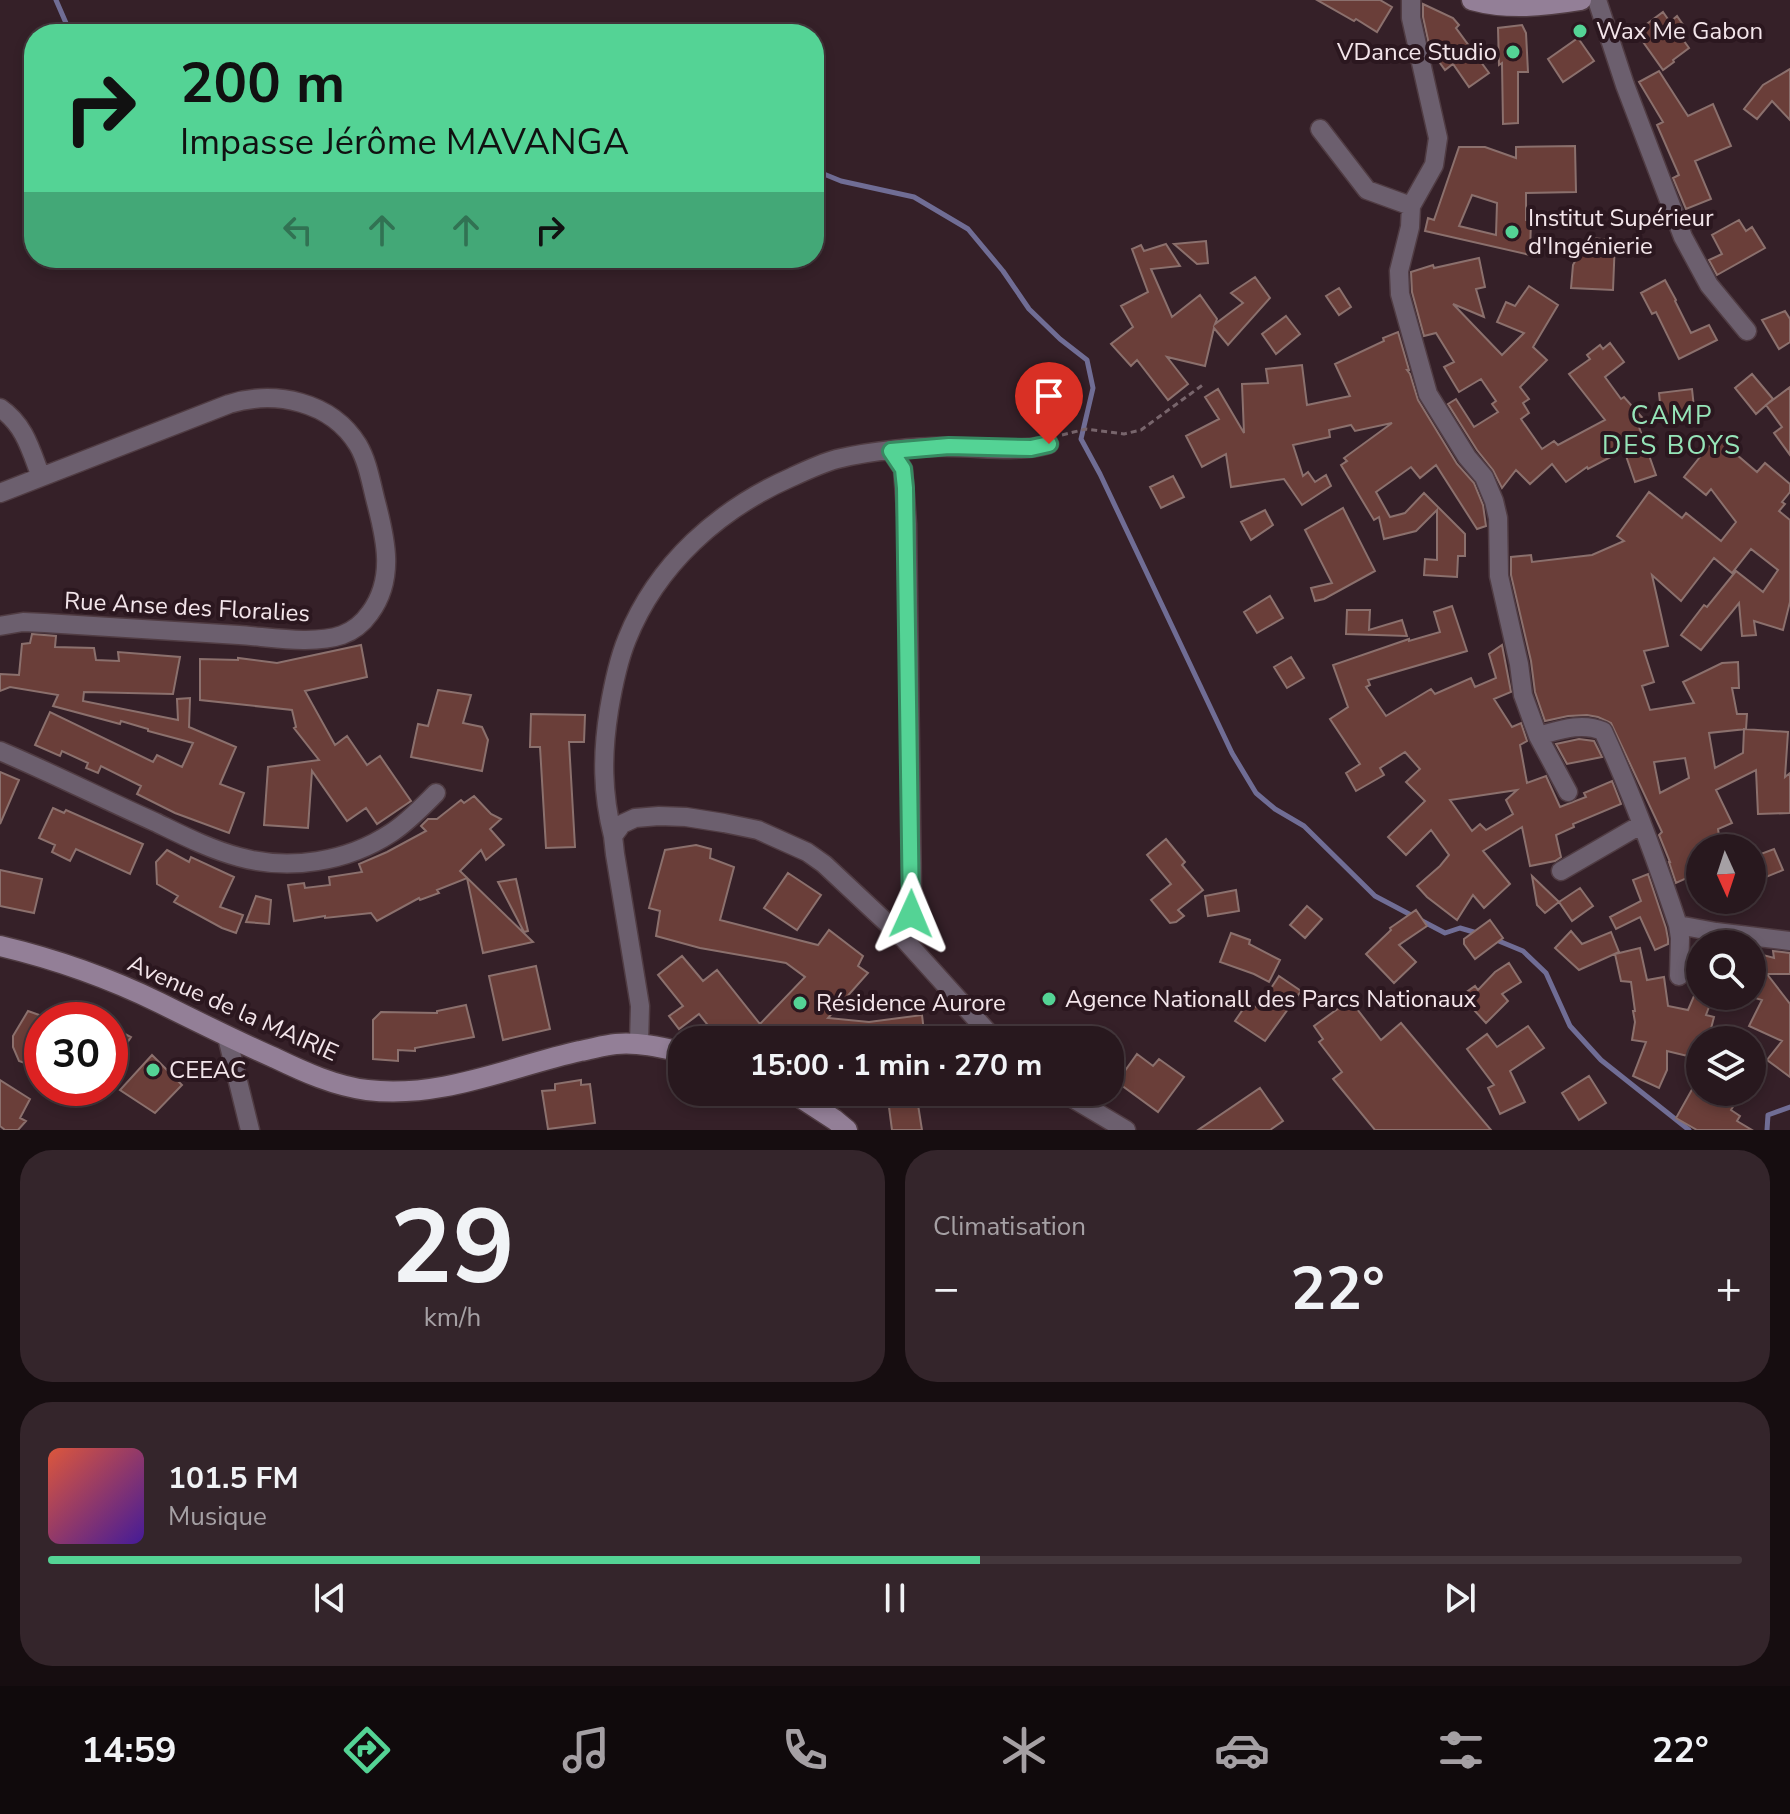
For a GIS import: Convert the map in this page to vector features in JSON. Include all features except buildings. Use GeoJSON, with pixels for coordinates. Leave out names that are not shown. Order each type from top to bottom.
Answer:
{"type":"FeatureCollection","features":[{"type":"Feature","properties":{"kind":"main road"},"geometry":{"type":"LineString","coordinates":[[1472,0],[1519,7],[1581,0]]}},
{"type":"Feature","properties":{"kind":"main road","name":"Avenue de la MAIRIE"},"geometry":{"type":"LineString","coordinates":[[0,946],[98,976],[227,1037],[342,1085],[384,1091],[414,1091],[444,1087],[561,1055],[615,1044],[639,1043],[668,1049]]}},
{"type":"Feature","properties":{"kind":"main road"},"geometry":{"type":"LineString","coordinates":[[814,1106],[847,1130]]}},
{"type":"Feature","properties":{"kind":"street"},"geometry":{"type":"LineString","coordinates":[[1411,0],[1411,18],[1438,138],[1434,165],[1411,206],[1410,227],[1399,271],[1400,294],[1428,394],[1460,447],[1484,477],[1494,501],[1498,518],[1499,576],[1523,695],[1538,736],[1568,792]]}},
{"type":"Feature","properties":{"kind":"street"},"geometry":{"type":"LineString","coordinates":[[1597,0],[1625,85],[1683,237],[1709,285],[1747,331]]}},
{"type":"Feature","properties":{"kind":"street"},"geometry":{"type":"LineString","coordinates":[[1320,129],[1367,190],[1411,206]]}},
{"type":"Feature","properties":{"kind":"street","name":"Rue Anse des Floralies"},"geometry":{"type":"LineString","coordinates":[[0,493],[229,404],[260,398],[299,401],[341,424],[359,446],[385,540],[387,573],[381,596],[366,618],[355,629],[327,639],[23,622],[0,626]]}},
{"type":"Feature","properties":{"kind":"street"},"geometry":{"type":"LineString","coordinates":[[0,408],[27,438],[41,477]]}},
{"type":"Feature","properties":{"kind":"street"},"geometry":{"type":"LineString","coordinates":[[639,1043],[640,1006],[606,803],[603,763],[611,696],[627,639],[661,579],[680,555],[719,519],[775,484],[837,459],[949,446],[1031,448],[1052,442]]}},
{"type":"Feature","properties":{"kind":"street"},"geometry":{"type":"LineString","coordinates":[[891,451],[903,469],[907,524],[912,896],[911,914],[903,938]]}},
{"type":"Feature","properties":{"kind":"street"},"geometry":{"type":"LineString","coordinates":[[1538,736],[1577,726],[1591,726],[1603,731],[1623,774],[1678,925],[1679,976]]}},
{"type":"Feature","properties":{"kind":"street"},"geometry":{"type":"LineString","coordinates":[[0,751],[190,839],[263,862],[311,862],[357,850],[389,834],[436,793]]}},
{"type":"Feature","properties":{"kind":"street"},"geometry":{"type":"LineString","coordinates":[[613,836],[622,824],[635,818],[659,816],[758,830],[807,852],[824,864],[903,938],[982,1026]]}},
{"type":"Feature","properties":{"kind":"street"},"geometry":{"type":"LineString","coordinates":[[1561,871],[1642,824]]}},
{"type":"Feature","properties":{"kind":"street"},"geometry":{"type":"LineString","coordinates":[[1678,925],[1790,941]]}},
{"type":"Feature","properties":{"kind":"street"},"geometry":{"type":"LineString","coordinates":[[227,1037],[250,1130]]}},
{"type":"Feature","properties":{"kind":"street"},"geometry":{"type":"LineString","coordinates":[[1086,1106],[1126,1130]]}},
{"type":"Feature","properties":{"kind":"path"},"geometry":{"type":"LineString","coordinates":[[1052,442],[1073,431],[1086,429],[1124,434],[1141,430],[1204,384]]}},
{"type":"Feature","properties":{"kind":"waterway"},"geometry":{"type":"LineString","coordinates":[[56,0],[67,24]]}},
{"type":"Feature","properties":{"kind":"waterway"},"geometry":{"type":"LineString","coordinates":[[824,174],[841,181],[914,197],[968,229],[1029,309],[1087,360],[1093,388],[1081,439],[1232,753],[1256,793],[1275,809],[1304,826],[1375,896],[1445,933],[1460,928],[1477,933]]}},
{"type":"Feature","properties":{"kind":"waterway"},"geometry":{"type":"LineString","coordinates":[[1494,939],[1523,951],[1546,973],[1570,1026],[1601,1060],[1689,1130]]}},
{"type":"Feature","properties":{"kind":"waterway"},"geometry":{"type":"LineString","coordinates":[[1767,1130],[1768,1115],[1790,1107]]}},
{"type":"Feature","properties":{"kind":"place","name":"Wax Me Gabon"},"geometry":{"type":"Point","coordinates":[1580,31]}},
{"type":"Feature","properties":{"kind":"place","name":"VDance Studio"},"geometry":{"type":"Point","coordinates":[1513,52]}},
{"type":"Feature","properties":{"kind":"place","name":"Institut Supérieur d'Ingénierie"},"geometry":{"type":"Point","coordinates":[1512,232]}},
{"type":"Feature","properties":{"kind":"place","name":"Agence Nationall des Parcs Nationaux"},"geometry":{"type":"Point","coordinates":[1049,999]}},
{"type":"Feature","properties":{"kind":"place","name":"Résidence Aurore"},"geometry":{"type":"Point","coordinates":[800,1003]}},
{"type":"Feature","properties":{"kind":"place","name":"CEEAC"},"geometry":{"type":"Point","coordinates":[153,1070]}},
{"type":"Feature","properties":{"kind":"district","name":"CAMP DES BOYS"},"geometry":{"type":"Point","coordinates":[1672,430]}},
{"type":"Feature","properties":{"kind":"route"},"geometry":{"type":"LineString","coordinates":[[911,914],[905,488],[903,469],[891,451],[949,446],[1031,448],[1049,444]]}}]}
